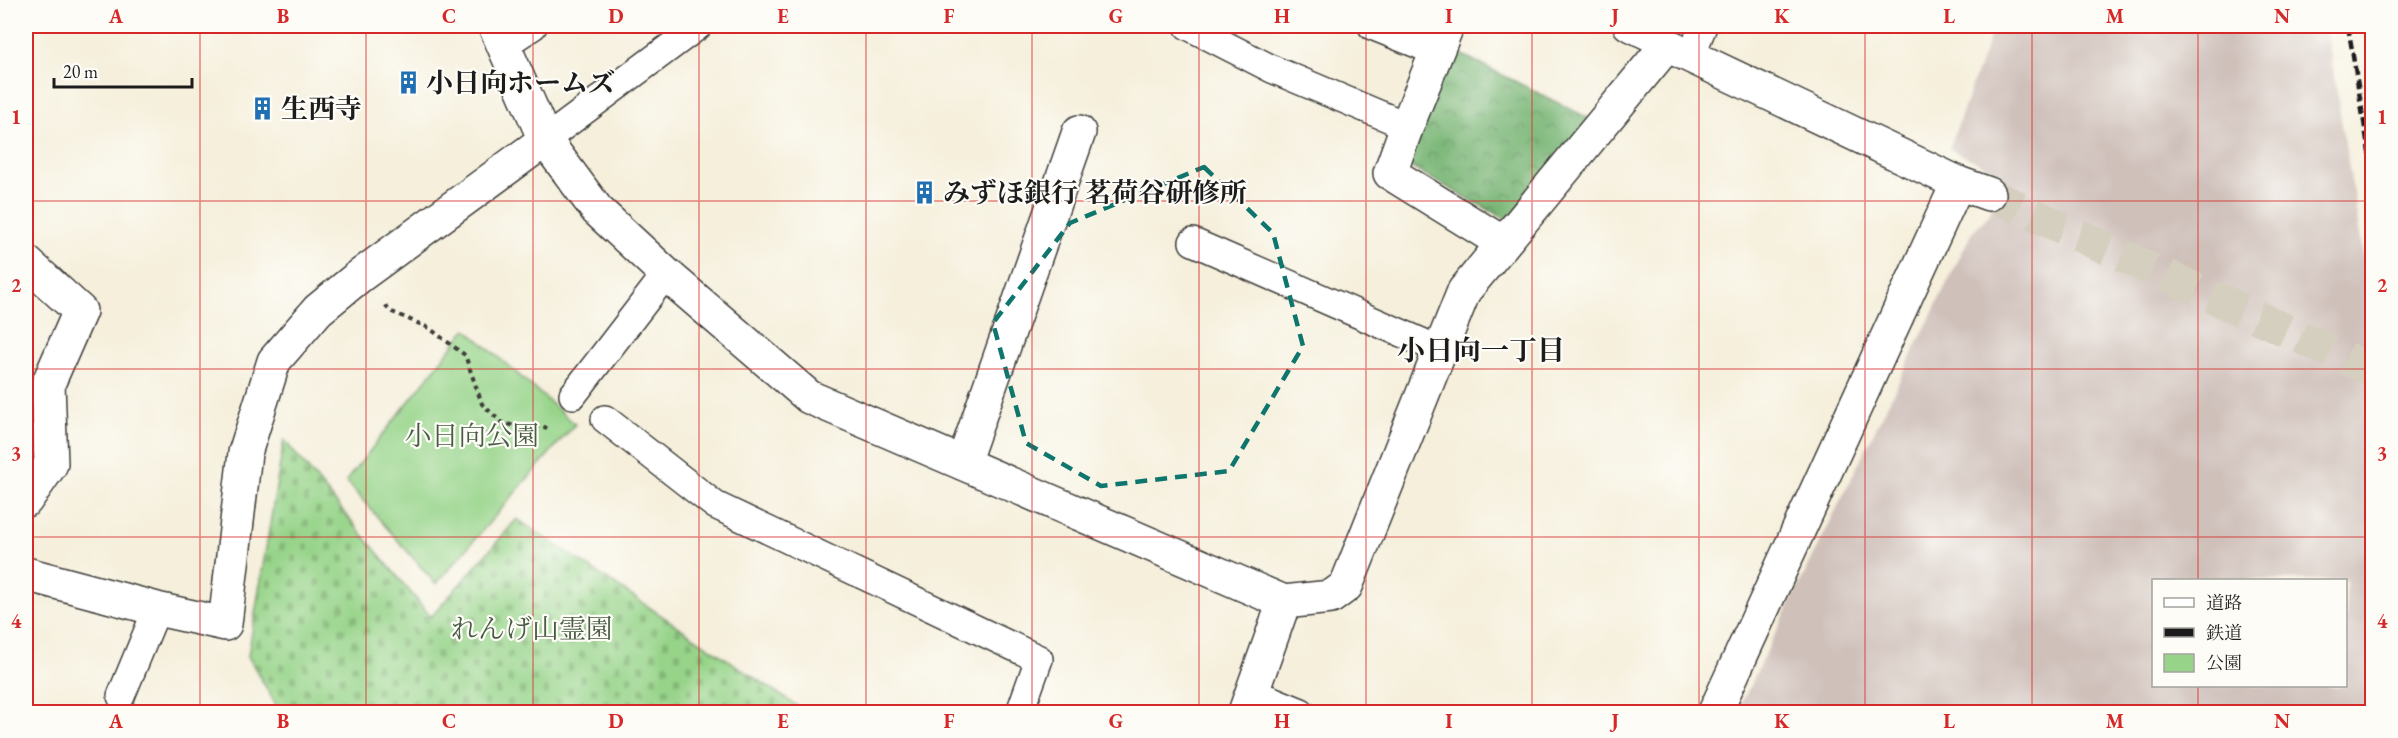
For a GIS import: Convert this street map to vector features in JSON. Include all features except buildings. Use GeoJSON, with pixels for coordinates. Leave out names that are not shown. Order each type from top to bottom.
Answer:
{"type":"FeatureCollection","features":[{"type":"Feature","properties":{"kind":"street"},"geometry":{"type":"LineString","coordinates":[[500,35],[545,140],[597,210],[666,274],[808,397],[1284,602],[1330,597],[1346,586],[1464,291],[1503,243],[1679,51],[1959,183],[1989,194]]}},
{"type":"Feature","properties":{"kind":"street"},"geometry":{"type":"LineString","coordinates":[[1442,38],[1390,173],[1503,243]]}},
{"type":"Feature","properties":{"kind":"street"},"geometry":{"type":"LineString","coordinates":[[963,463],[1079,132]]}},
{"type":"Feature","properties":{"kind":"street"},"geometry":{"type":"LineString","coordinates":[[26,574],[225,624],[245,453],[274,361],[318,310],[357,278],[545,140]]}},
{"type":"Feature","properties":{"kind":"street"},"geometry":{"type":"LineString","coordinates":[[1715,712],[1959,183]]}},
{"type":"Feature","properties":{"kind":"street"},"geometry":{"type":"LineString","coordinates":[[26,262],[80,310],[48,384],[51,464],[26,500]]}},
{"type":"Feature","properties":{"kind":"street"},"geometry":{"type":"LineString","coordinates":[[1248,702],[1284,602]]}},
{"type":"Feature","properties":{"kind":"lane"},"geometry":{"type":"LineString","coordinates":[[500,35],[533,26]]}},
{"type":"Feature","properties":{"kind":"lane"},"geometry":{"type":"LineString","coordinates":[[545,140],[698,26]]}},
{"type":"Feature","properties":{"kind":"lane"},"geometry":{"type":"LineString","coordinates":[[1188,26],[1272,69],[1407,126]]}},
{"type":"Feature","properties":{"kind":"lane"},"geometry":{"type":"LineString","coordinates":[[1372,26],[1442,38]]}},
{"type":"Feature","properties":{"kind":"lane"},"geometry":{"type":"LineString","coordinates":[[1627,26],[1679,51],[1703,26]]}},
{"type":"Feature","properties":{"kind":"lane"},"geometry":{"type":"LineString","coordinates":[[1193,242],[1440,350]]}},
{"type":"Feature","properties":{"kind":"lane"},"geometry":{"type":"LineString","coordinates":[[573,395],[666,274]]}},
{"type":"Feature","properties":{"kind":"lane"},"geometry":{"type":"LineString","coordinates":[[605,419],[715,505],[1038,659],[1020,712]]}},
{"type":"Feature","properties":{"kind":"lane"},"geometry":{"type":"LineString","coordinates":[[121,696],[158,609]]}},
{"type":"Feature","properties":{"kind":"lane"},"geometry":{"type":"LineString","coordinates":[[1248,702],[1301,712]]}},
{"type":"Feature","properties":{"kind":"path"},"geometry":{"type":"LineString","coordinates":[[357,278],[392,312],[429,328],[465,355],[482,404],[501,422],[528,430],[545,428],[573,395]]}},
{"type":"Feature","properties":{"kind":"highlighted area"},"geometry":{"type":"Polygon","coordinates":[[[1204,167],[1273,233],[1303,346],[1229,471],[1101,486],[1026,443],[993,323],[1070,223],[1204,167]]]}},
{"type":"Feature","properties":{"kind":"shaded area"},"geometry":{"type":"Polygon","coordinates":[[[1994,26],[2326,26],[2372,308],[2372,712],[1737,712],[1972,232],[1989,215],[2003,174],[1949,149],[1994,26]]]}},
{"type":"Feature","properties":{"kind":"green space"},"geometry":{"type":"Polygon","coordinates":[[[1451,49],[1590,119],[1511,222],[1405,164],[1451,49]]]}},
{"type":"Feature","properties":{"kind":"green space","name":"小日向公園"},"geometry":{"type":"Polygon","coordinates":[[[466,329],[575,424],[436,584],[346,481],[466,329]]]}},
{"type":"Feature","properties":{"kind":"green space","name":"れんげ山霊園"},"geometry":{"type":"Polygon","coordinates":[[[284,440],[431,617],[517,519],[806,712],[280,712],[248,656],[284,440]]]}},
{"type":"Feature","properties":{"kind":"tunnel"},"geometry":{"type":"LineString","coordinates":[[1989,194],[2372,370]]}},
{"type":"Feature","properties":{"kind":"railway"},"geometry":{"type":"LineString","coordinates":[[2348,26],[2372,170]]}},
{"type":"Feature","properties":{"kind":"railway"},"geometry":{"type":"LineString","coordinates":[[2371,26],[2372,37]]}},
{"type":"Feature","properties":{"kind":"place","name":"小日向ホームズ"},"geometry":{"type":"Point","coordinates":[408,83]}},
{"type":"Feature","properties":{"kind":"place","name":"生西寺"},"geometry":{"type":"Point","coordinates":[263,109]}},
{"type":"Feature","properties":{"kind":"place","name":"みずほ銀行 茗荷谷研修所"},"geometry":{"type":"Point","coordinates":[925,193]}},
{"type":"Feature","properties":{"kind":"district","name":"小日向一丁目"},"geometry":{"type":"Point","coordinates":[1481,350]}}]}
